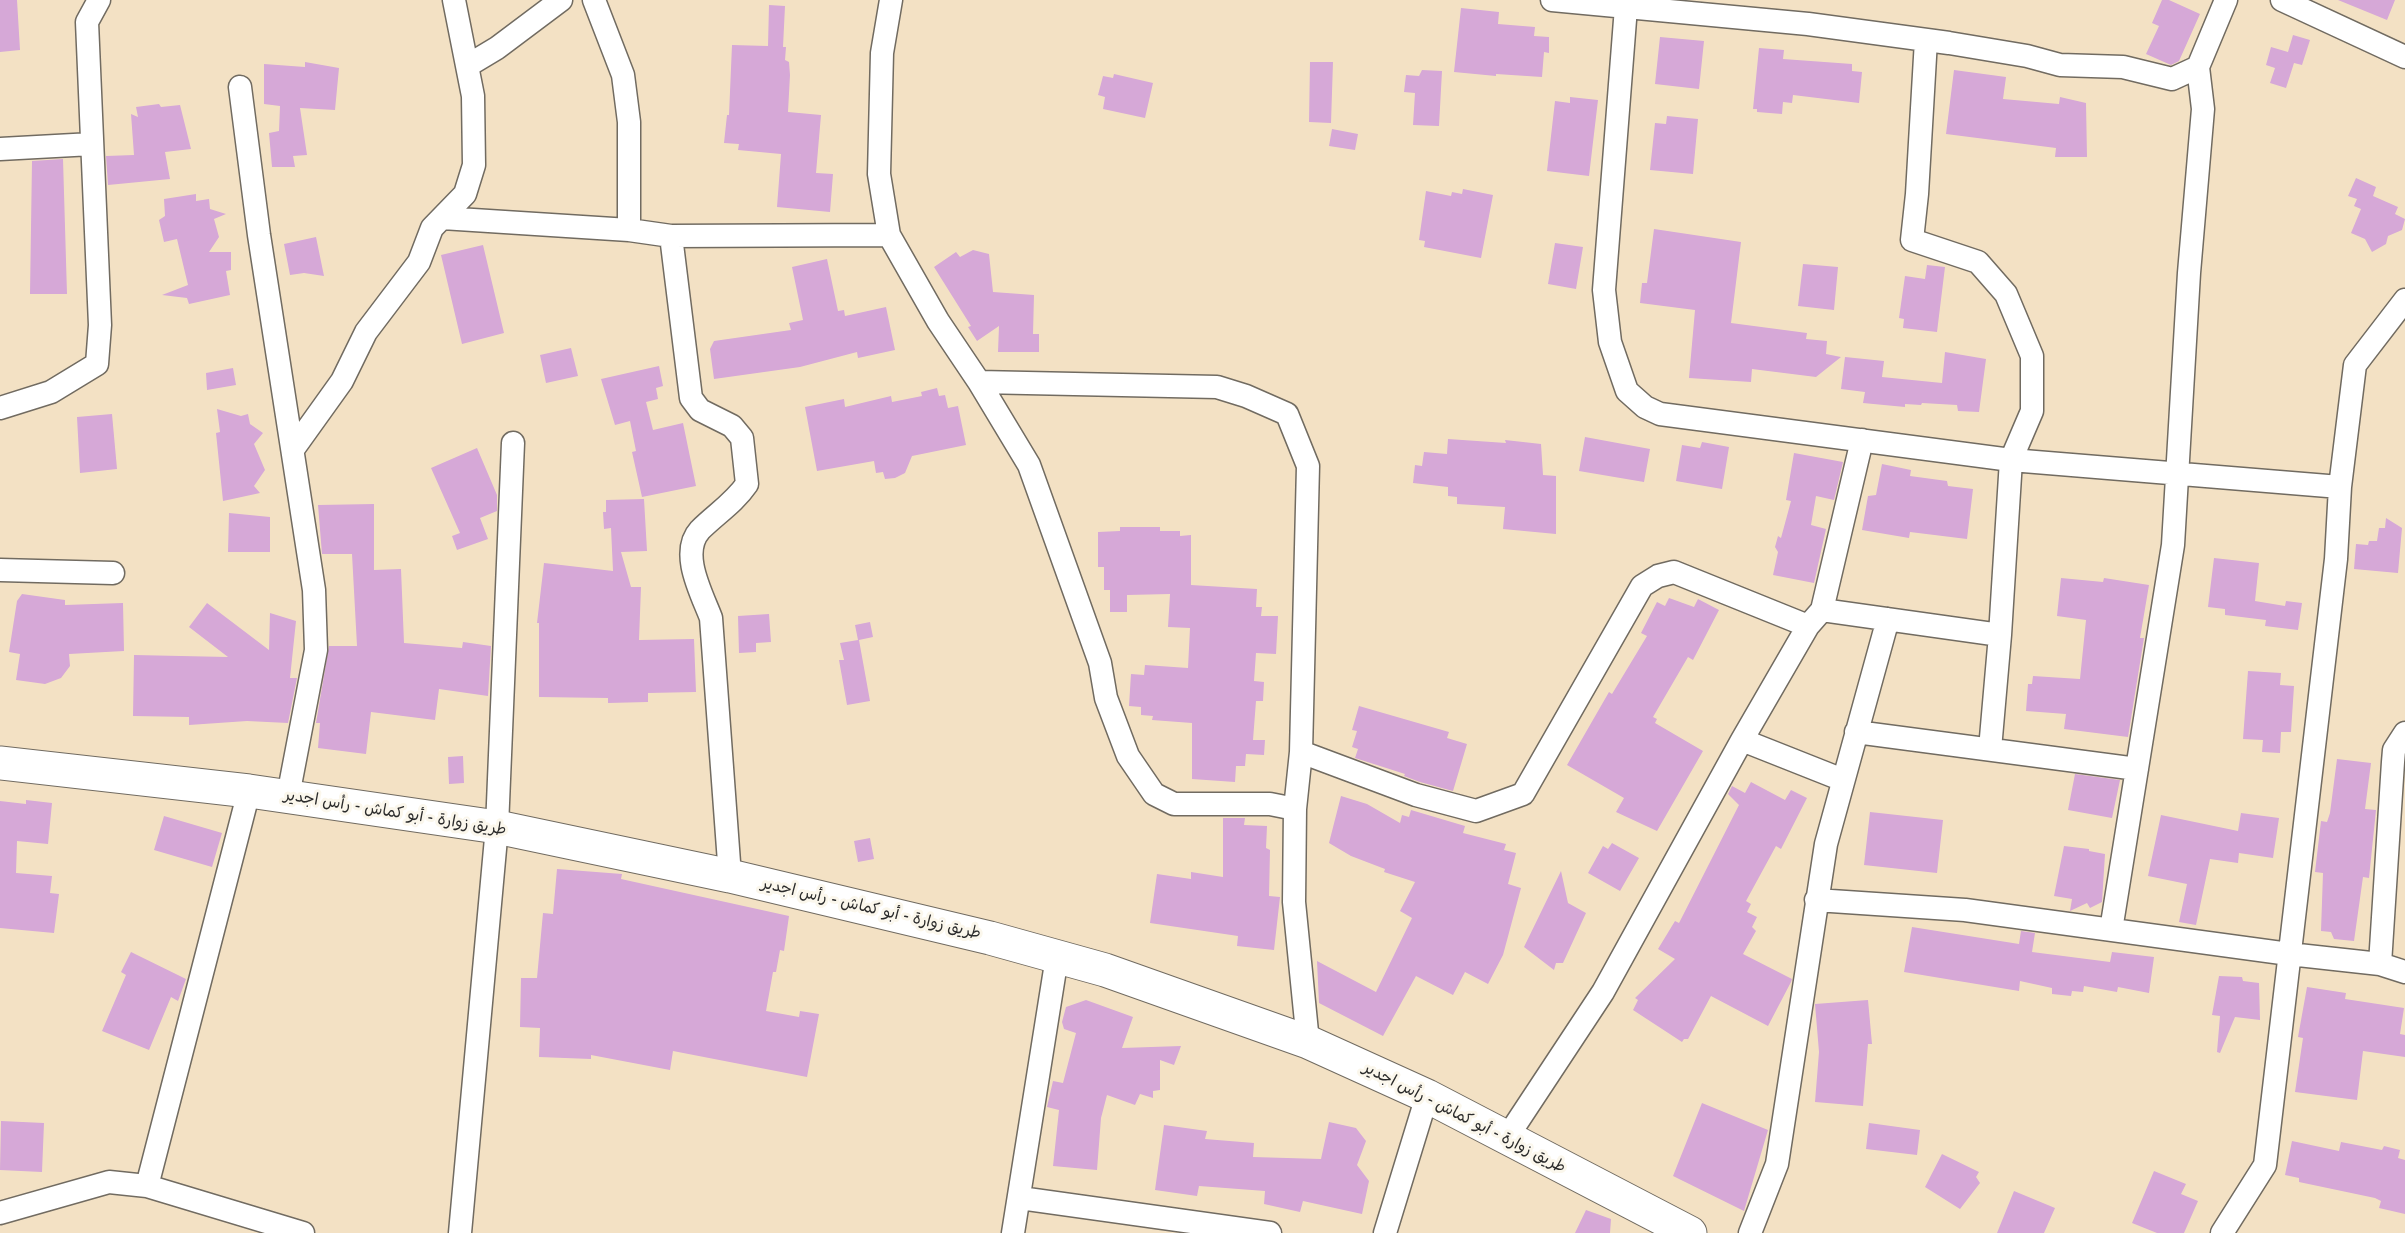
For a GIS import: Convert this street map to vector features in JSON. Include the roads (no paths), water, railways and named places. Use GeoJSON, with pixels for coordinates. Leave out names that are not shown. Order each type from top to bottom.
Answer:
{"type":"FeatureCollection","features":[{"type":"Feature","properties":{"kind":"main road","name":"طريق زوارة - أبو كماش - رأس اجدير"},"geometry":{"type":"LineString","coordinates":[[0,763],[288,796],[497,827],[730,876],[990,938],[1105,970],[1308,1042],[1427,1096],[1680,1230]]}},
{"type":"Feature","properties":{"kind":"street"},"geometry":{"type":"LineString","coordinates":[[0,408],[51,392],[97,364],[100,325],[87,22],[99,0]]}},
{"type":"Feature","properties":{"kind":"street"},"geometry":{"type":"LineString","coordinates":[[294,448],[342,381],[366,332],[419,262],[432,228],[465,194],[474,165],[473,96],[454,0]]}},
{"type":"Feature","properties":{"kind":"street"},"geometry":{"type":"LineString","coordinates":[[467,66],[497,48],[561,0]]}},
{"type":"Feature","properties":{"kind":"street"},"geometry":{"type":"LineString","coordinates":[[594,0],[623,75],[629,122],[629,230]]}},
{"type":"Feature","properties":{"kind":"street"},"geometry":{"type":"LineString","coordinates":[[891,0],[882,53],[879,174],[889,235],[938,321],[979,382],[1029,465],[1100,663],[1106,698],[1128,756],[1154,794],[1174,804],[1270,804],[1295,809]]}},
{"type":"Feature","properties":{"kind":"street"},"geometry":{"type":"LineString","coordinates":[[1552,0],[1808,24],[2027,56],[2060,65],[2123,67],[2172,79],[2198,68]]}},
{"type":"Feature","properties":{"kind":"street"},"geometry":{"type":"LineString","coordinates":[[2111,930],[2174,544],[2189,273],[2203,109],[2198,68],[2226,0]]}},
{"type":"Feature","properties":{"kind":"street"},"geometry":{"type":"LineString","coordinates":[[2282,0],[2315,6],[2405,57]]}},
{"type":"Feature","properties":{"kind":"street"},"geometry":{"type":"LineString","coordinates":[[1626,7],[1604,290],[1610,342],[1627,391],[1645,407],[1660,414],[2011,460],[2340,487]]}},
{"type":"Feature","properties":{"kind":"street"},"geometry":{"type":"LineString","coordinates":[[1926,40],[1912,240],[1978,262],[2006,294],[2032,356],[2032,411],[2011,460],[1990,750]]}},
{"type":"Feature","properties":{"kind":"street"},"geometry":{"type":"LineString","coordinates":[[240,87],[260,236],[314,590],[316,650],[288,796]]}},
{"type":"Feature","properties":{"kind":"street"},"geometry":{"type":"LineString","coordinates":[[0,149],[92,144]]}},
{"type":"Feature","properties":{"kind":"street"},"geometry":{"type":"LineString","coordinates":[[442,219],[629,230],[671,236],[889,235]]}},
{"type":"Feature","properties":{"kind":"street"},"geometry":{"type":"LineString","coordinates":[[671,236],[691,398],[700,410],[732,426],[742,438],[747,484],[739,496],[699,532],[691,548],[696,578],[711,618],[730,876]]}},
{"type":"Feature","properties":{"kind":"street"},"geometry":{"type":"LineString","coordinates":[[2222,1233],[2265,1165],[2336,559],[2340,487],[2355,365],[2401,310]]}},
{"type":"Feature","properties":{"kind":"street"},"geometry":{"type":"LineString","coordinates":[[979,382],[1217,387],[1246,396],[1287,414],[1308,466],[1301,752],[1295,809],[1294,902],[1308,1042]]}},
{"type":"Feature","properties":{"kind":"street"},"geometry":{"type":"LineString","coordinates":[[1506,1139],[1603,992],[1742,740],[1815,618],[1862,440]]}},
{"type":"Feature","properties":{"kind":"street"},"geometry":{"type":"LineString","coordinates":[[460,1233],[497,827],[513,443]]}},
{"type":"Feature","properties":{"kind":"street"},"geometry":{"type":"LineString","coordinates":[[0,570],[113,573]]}},
{"type":"Feature","properties":{"kind":"street"},"geometry":{"type":"LineString","coordinates":[[1301,752],[1416,795],[1476,811],[1523,794],[1642,586],[1658,576],[1674,572],[1815,618],[1887,619],[2000,635]]}},
{"type":"Feature","properties":{"kind":"street"},"geometry":{"type":"LineString","coordinates":[[1750,1233],[1776,1164],[1826,844],[1887,619]]}},
{"type":"Feature","properties":{"kind":"street"},"geometry":{"type":"LineString","coordinates":[[1856,732],[2137,769]]}},
{"type":"Feature","properties":{"kind":"street"},"geometry":{"type":"LineString","coordinates":[[2380,964],[2394,750],[2405,733]]}},
{"type":"Feature","properties":{"kind":"street"},"geometry":{"type":"LineString","coordinates":[[1742,740],[1843,780]]}},
{"type":"Feature","properties":{"kind":"street"},"geometry":{"type":"LineString","coordinates":[[147,1186],[249,791]]}},
{"type":"Feature","properties":{"kind":"street"},"geometry":{"type":"LineString","coordinates":[[1816,900],[1965,910],[2289,954],[2380,964],[2405,972]]}},
{"type":"Feature","properties":{"kind":"street"},"geometry":{"type":"LineString","coordinates":[[1013,1233],[1057,957]]}},
{"type":"Feature","properties":{"kind":"street"},"geometry":{"type":"LineString","coordinates":[[1385,1233],[1427,1096]]}},
{"type":"Feature","properties":{"kind":"street"},"geometry":{"type":"LineString","coordinates":[[0,1213],[109,1182],[147,1186],[303,1233]]}},
{"type":"Feature","properties":{"kind":"street"},"geometry":{"type":"LineString","coordinates":[[1020,1198],[1270,1233]]}}]}
